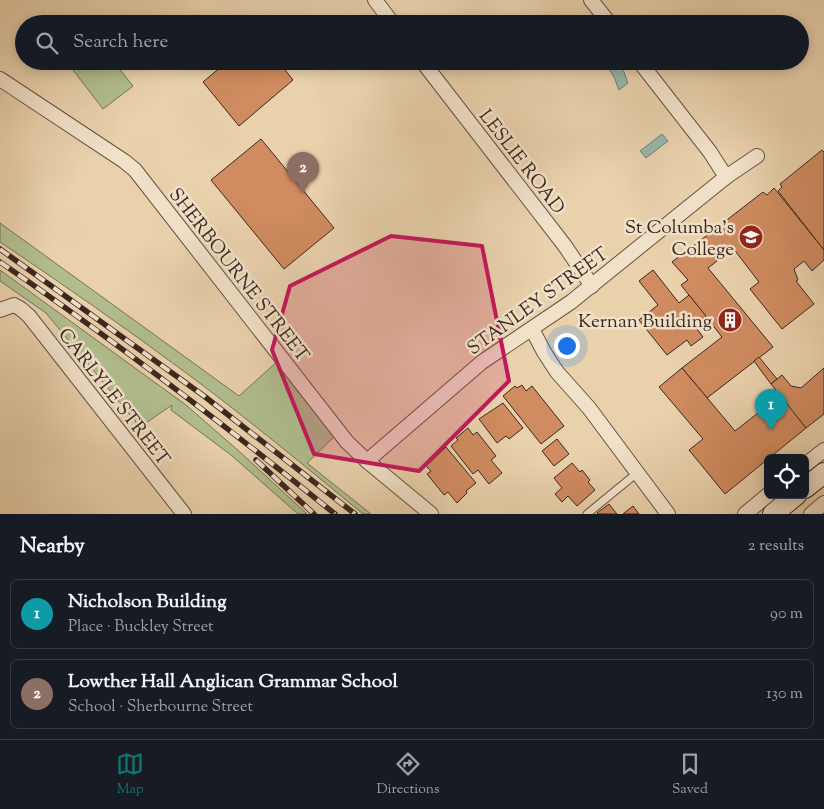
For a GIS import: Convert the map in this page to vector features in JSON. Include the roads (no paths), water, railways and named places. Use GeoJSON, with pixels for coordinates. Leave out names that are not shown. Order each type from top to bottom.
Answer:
{"type":"FeatureCollection","features":[{"type":"Feature","properties":{"kind":"main road"},"geometry":{"type":"LineString","coordinates":[[809,485],[824,473]]}},
{"type":"Feature","properties":{"kind":"main road"},"geometry":{"type":"LineString","coordinates":[[773,514],[791,499]]}},
{"type":"Feature","properties":{"kind":"street"},"geometry":{"type":"LineString","coordinates":[[375,0],[386,15]]}},
{"type":"Feature","properties":{"kind":"street"},"geometry":{"type":"LineString","coordinates":[[591,0],[603,15]]}},
{"type":"Feature","properties":{"kind":"street","name":"LESLIE ROAD"},"geometry":{"type":"LineString","coordinates":[[429,70],[566,246],[592,286]]}},
{"type":"Feature","properties":{"kind":"street"},"geometry":{"type":"LineString","coordinates":[[646,70],[710,152],[726,177]]}},
{"type":"Feature","properties":{"kind":"street","name":"SHERBOURNE STREET"},"geometry":{"type":"LineString","coordinates":[[0,78],[124,161],[134,170],[347,442],[431,514]]}},
{"type":"Feature","properties":{"kind":"street","name":"STANLEY STREET"},"geometry":{"type":"LineString","coordinates":[[367,461],[482,362],[592,286],[726,177],[757,156]]}},
{"type":"Feature","properties":{"kind":"street","name":"CARLYLE STREET"},"geometry":{"type":"LineString","coordinates":[[0,310],[14,305],[30,316],[184,514]]}},
{"type":"Feature","properties":{"kind":"street"},"geometry":{"type":"LineString","coordinates":[[532,329],[544,352],[558,372],[589,408],[668,514]]}},
{"type":"Feature","properties":{"kind":"street"},"geometry":{"type":"LineString","coordinates":[[809,462],[824,450]]}},
{"type":"Feature","properties":{"kind":"street"},"geometry":{"type":"LineString","coordinates":[[745,514],[764,498]]}},
{"type":"Feature","properties":{"kind":"street"},"geometry":{"type":"LineString","coordinates":[[811,514],[824,503]]}},
{"type":"Feature","properties":{"kind":"lane"},"geometry":{"type":"LineString","coordinates":[[587,514],[637,473]]}},
{"type":"Feature","properties":{"kind":"railway"},"geometry":{"type":"LineString","coordinates":[[0,249],[204,396],[355,514]]}},
{"type":"Feature","properties":{"kind":"railway"},"geometry":{"type":"LineString","coordinates":[[0,262],[86,322],[170,385],[335,514]]}},
{"type":"Feature","properties":{"kind":"railway"},"geometry":{"type":"LineString","coordinates":[[256,460],[314,514]]}},
{"type":"Feature","properties":{"kind":"place","name":"Lowther Hall Anglican Grammar School"},"geometry":{"type":"Point","coordinates":[303,193]}},
{"type":"Feature","properties":{"kind":"place","name":"St Columba's College"},"geometry":{"type":"Point","coordinates":[751,237]}},
{"type":"Feature","properties":{"kind":"place","name":"Kernan Building"},"geometry":{"type":"Point","coordinates":[730,320]}},
{"type":"Feature","properties":{"kind":"place","name":"Nicholson Building"},"geometry":{"type":"Point","coordinates":[771,430]}}]}
